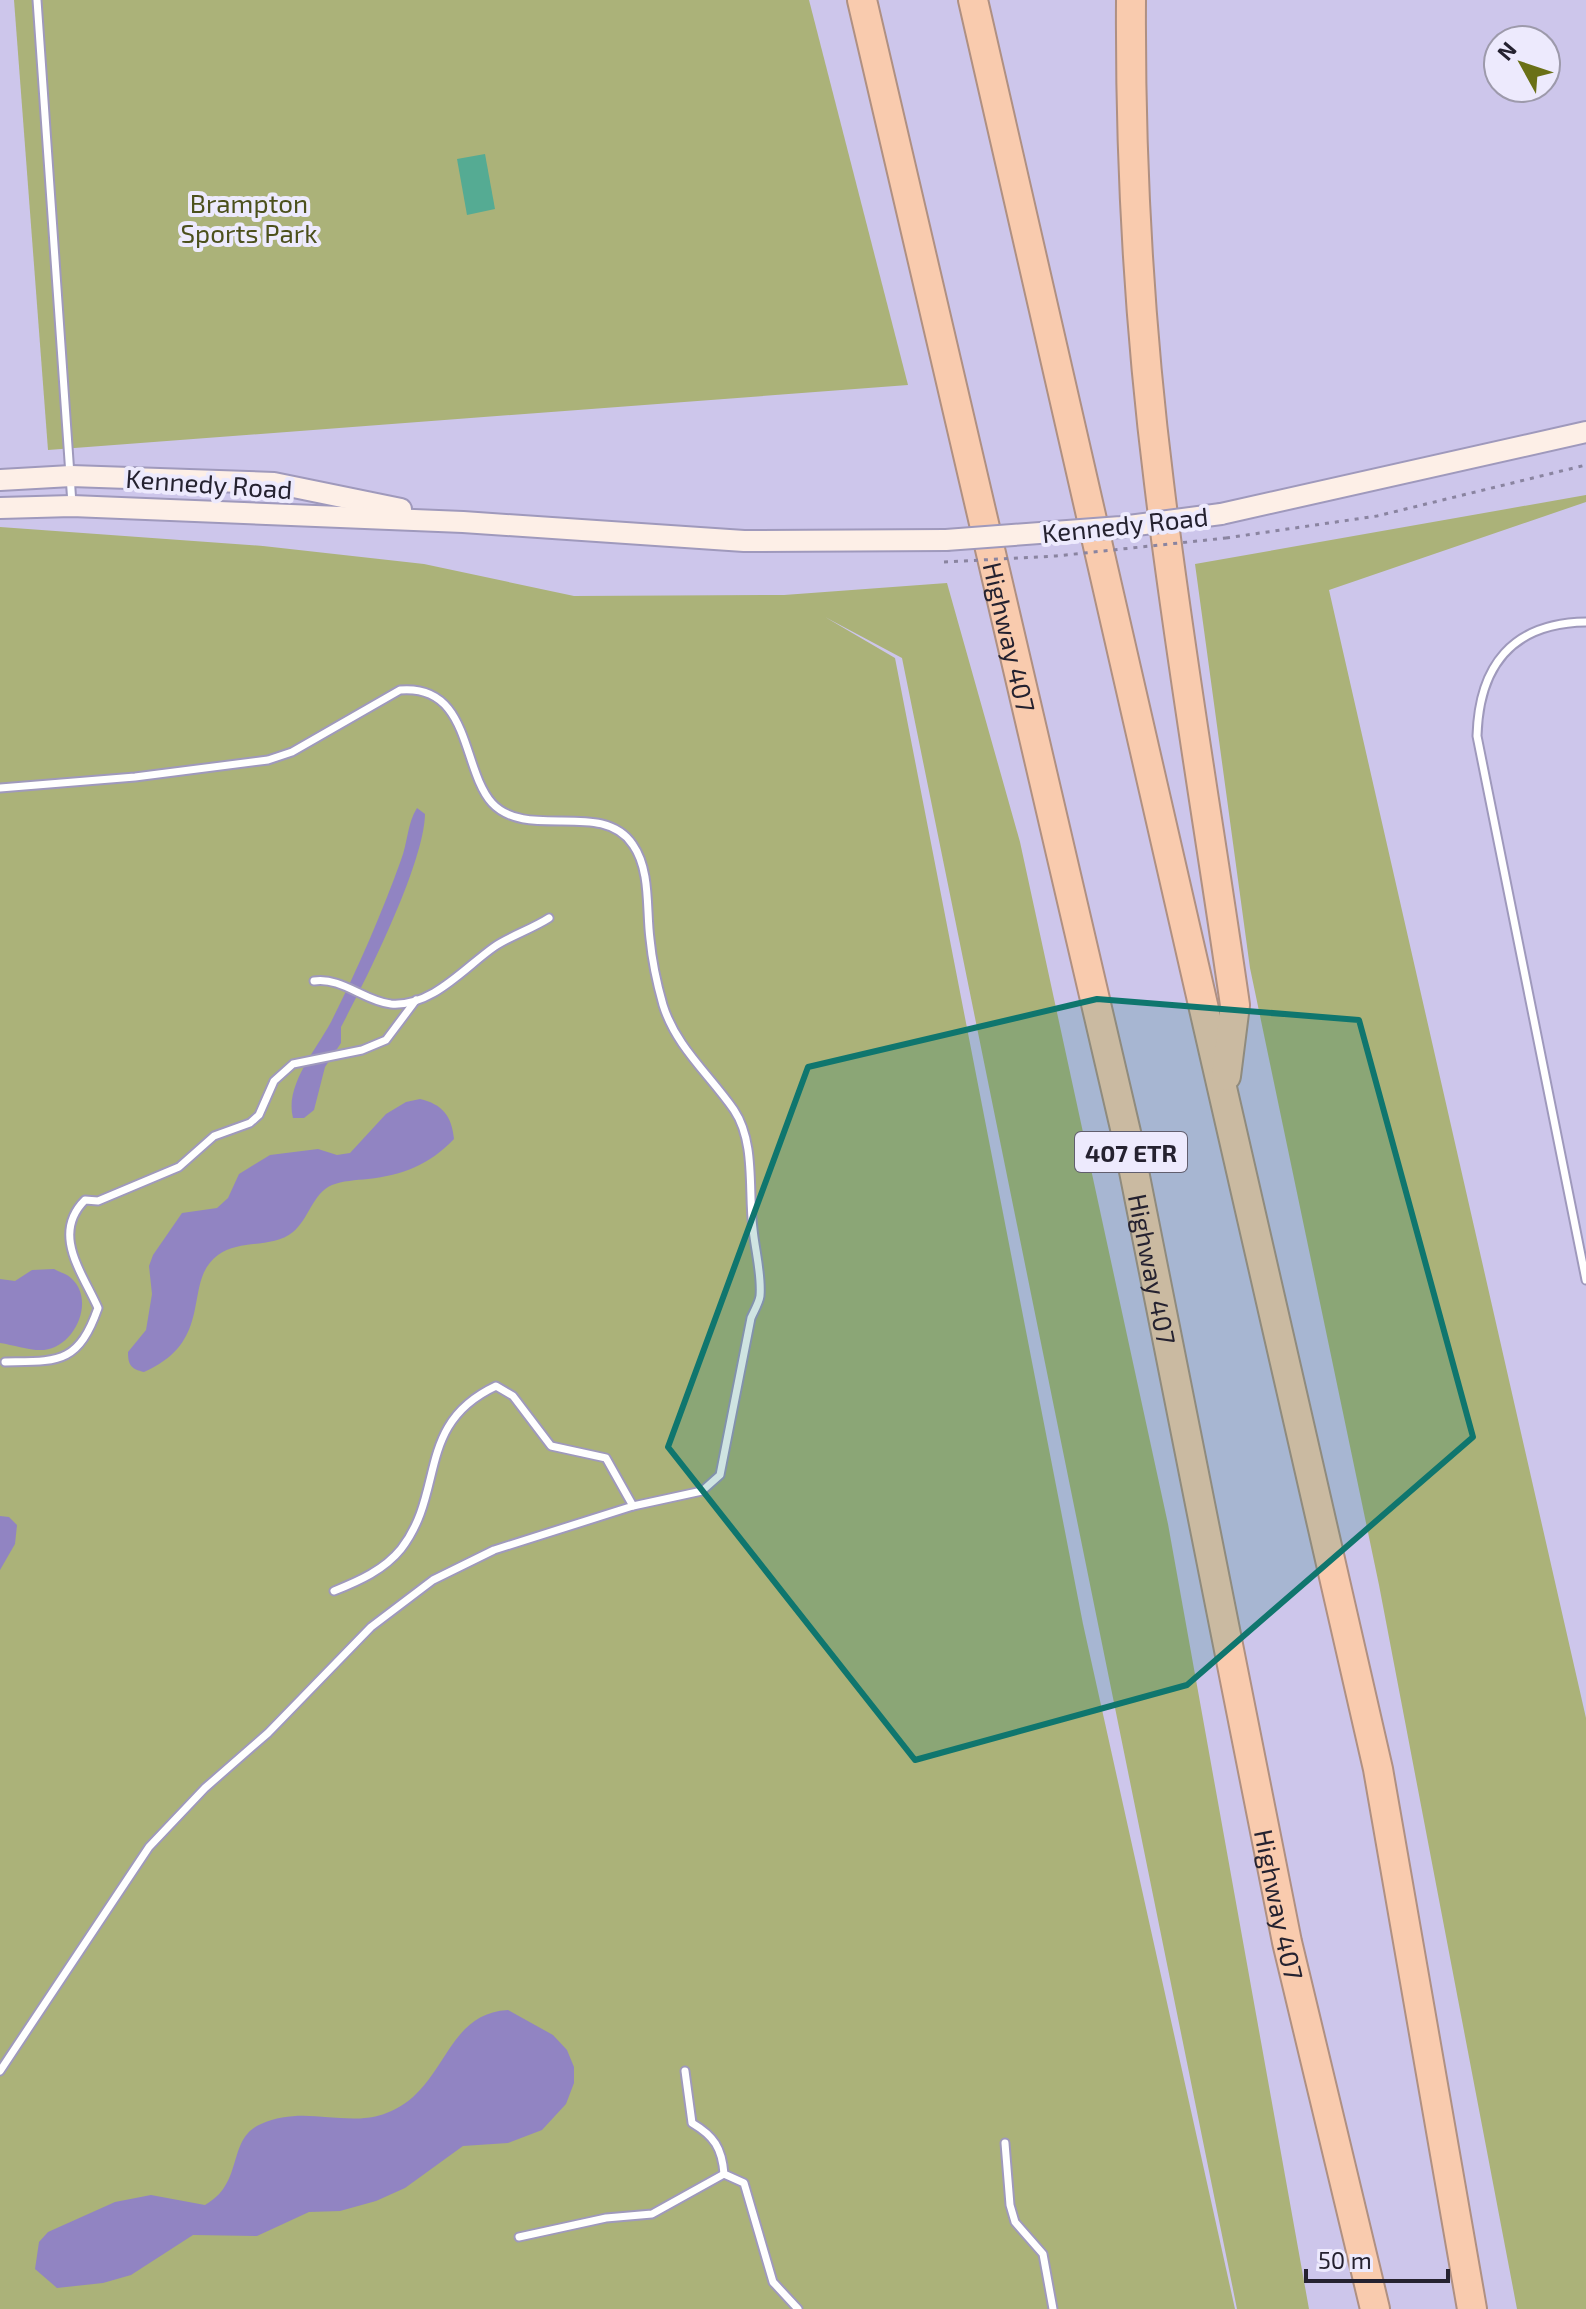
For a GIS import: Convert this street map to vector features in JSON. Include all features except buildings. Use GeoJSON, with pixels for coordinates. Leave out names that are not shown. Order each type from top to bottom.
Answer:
{"type":"FeatureCollection","features":[{"type":"Feature","properties":{"kind":"highway","name":"Highway 407"},"geometry":{"type":"LineString","coordinates":[[862,0],[1128,1141],[1287,1942],[1375,2309]]}},
{"type":"Feature","properties":{"kind":"highway"},"geometry":{"type":"LineString","coordinates":[[973,0],[1378,1769],[1472,2309]]}},
{"type":"Feature","properties":{"kind":"highway"},"geometry":{"type":"LineString","coordinates":[[1131,0],[1132,171],[1141,313],[1159,484],[1235,1005],[1224,1096]]}},
{"type":"Feature","properties":{"kind":"main road","name":"Kennedy Road"},"geometry":{"type":"LineString","coordinates":[[0,508],[72,506],[463,522],[744,541],[946,540],[1121,527],[1221,514],[1586,432]]}},
{"type":"Feature","properties":{"kind":"main road","name":"Kennedy Road"},"geometry":{"type":"LineString","coordinates":[[0,480],[71,476],[274,483],[463,522]]}},
{"type":"Feature","properties":{"kind":"lane"},"geometry":{"type":"LineString","coordinates":[[37,0],[72,506]]}},
{"type":"Feature","properties":{"kind":"lane"},"geometry":{"type":"LineString","coordinates":[[1586,622],[1543,629],[1520,639],[1502,654],[1488,674],[1478,702],[1477,736],[1586,1280]]}},
{"type":"Feature","properties":{"kind":"lane"},"geometry":{"type":"LineString","coordinates":[[0,788],[135,777],[268,760],[305,745],[400,690],[411,689],[433,698],[459,723],[479,784],[493,804],[508,814],[533,820],[569,820],[609,827],[635,846],[646,883],[650,941],[663,1006],[687,1053],[736,1112],[748,1153],[760,1295],[751,1318],[720,1475],[702,1491],[633,1506],[494,1550],[433,1580],[371,1627],[268,1733],[205,1788],[149,1847],[0,2071]]}},
{"type":"Feature","properties":{"kind":"lane"},"geometry":{"type":"LineString","coordinates":[[314,981],[326,979],[391,1004],[416,1000],[443,986],[495,946],[549,918]]}},
{"type":"Feature","properties":{"kind":"lane"},"geometry":{"type":"LineString","coordinates":[[5,1362],[46,1363],[60,1359],[84,1339],[93,1323],[98,1308],[67,1238],[74,1211],[85,1200],[98,1201],[179,1167],[214,1136],[250,1123],[259,1115],[274,1081],[293,1064],[362,1050],[386,1040],[416,1000]]}},
{"type":"Feature","properties":{"kind":"lane"},"geometry":{"type":"LineString","coordinates":[[334,1591],[382,1568],[401,1549],[419,1519],[435,1456],[448,1424],[476,1396],[496,1386],[513,1396],[551,1446],[606,1458],[614,1466],[633,1506]]}},
{"type":"Feature","properties":{"kind":"lane"},"geometry":{"type":"LineString","coordinates":[[685,2071],[692,2123],[710,2134],[720,2148],[724,2174]]}},
{"type":"Feature","properties":{"kind":"lane"},"geometry":{"type":"LineString","coordinates":[[1005,2143],[1010,2205],[1015,2222],[1043,2254],[1053,2309]]}},
{"type":"Feature","properties":{"kind":"lane"},"geometry":{"type":"LineString","coordinates":[[519,2237],[606,2218],[652,2214],[724,2174]]}},
{"type":"Feature","properties":{"kind":"lane"},"geometry":{"type":"LineString","coordinates":[[724,2174],[744,2183],[773,2282],[798,2309]]}},
{"type":"Feature","properties":{"kind":"path"},"geometry":{"type":"LineString","coordinates":[[944,562],[1056,556],[1226,538],[1377,516],[1586,465]]}},
{"type":"Feature","properties":{"kind":"highlighted area"},"geometry":{"type":"Polygon","coordinates":[[[1097,999],[1359,1020],[1473,1437],[1187,1685],[915,1760],[668,1447],[808,1067],[1097,999]]]}},
{"type":"Feature","properties":{"kind":"green space","name":"Brampton Sports Park"},"geometry":{"type":"Polygon","coordinates":[[[14,0],[809,0],[908,385],[48,450],[14,0]]]}},
{"type":"Feature","properties":{"kind":"green space"},"geometry":{"type":"Polygon","coordinates":[[[1586,495],[1586,502],[1329,590],[1586,1718],[1586,2309],[1517,2309],[1379,1585],[1250,968],[1195,564],[1586,495]]]}},
{"type":"Feature","properties":{"kind":"green space"},"geometry":{"type":"Polygon","coordinates":[[[0,527],[263,546],[424,564],[574,596],[784,595],[947,583],[1020,842],[1168,1524],[1309,2309],[1237,2309],[902,658],[825,617],[895,658],[1083,1624],[1235,2309],[0,2309],[0,527]]]}},
{"type":"Feature","properties":{"kind":"shaded area"},"geometry":{"type":"Polygon","coordinates":[[[417,808],[425,814],[422,836],[405,891],[341,1027],[341,1043],[325,1067],[314,1110],[304,1118],[293,1118],[293,1092],[298,1079],[333,1018],[369,940],[401,860],[417,808]]]}},
{"type":"Feature","properties":{"kind":"shaded area"},"geometry":{"type":"Polygon","coordinates":[[[420,1099],[440,1108],[448,1118],[454,1139],[445,1148],[425,1162],[404,1171],[332,1185],[320,1194],[298,1227],[285,1237],[236,1247],[218,1255],[207,1266],[201,1280],[190,1328],[181,1344],[167,1359],[144,1372],[131,1366],[128,1352],[146,1330],[152,1294],[149,1266],[153,1255],[182,1213],[217,1208],[228,1198],[239,1174],[270,1155],[318,1149],[337,1155],[350,1153],[386,1114],[406,1102],[420,1099]]]}},
{"type":"Feature","properties":{"kind":"shaded area"},"geometry":{"type":"Polygon","coordinates":[[[54,1269],[71,1278],[82,1298],[82,1310],[73,1332],[65,1341],[44,1350],[0,1343],[0,1279],[15,1281],[32,1270],[54,1269]]]}},
{"type":"Feature","properties":{"kind":"shaded area"},"geometry":{"type":"Polygon","coordinates":[[[0,1516],[9,1517],[17,1525],[15,1544],[0,1570],[0,1516]]]}},
{"type":"Feature","properties":{"kind":"shaded area"},"geometry":{"type":"Polygon","coordinates":[[[508,2010],[553,2035],[567,2050],[574,2067],[574,2083],[566,2104],[542,2130],[508,2143],[463,2146],[405,2188],[376,2201],[340,2211],[309,2212],[257,2236],[193,2235],[131,2275],[103,2283],[57,2288],[35,2269],[39,2242],[48,2232],[115,2202],[151,2195],[205,2205],[226,2185],[243,2140],[261,2124],[300,2116],[357,2119],[394,2110],[425,2084],[453,2043],[475,2020],[508,2010]]]}}]}
